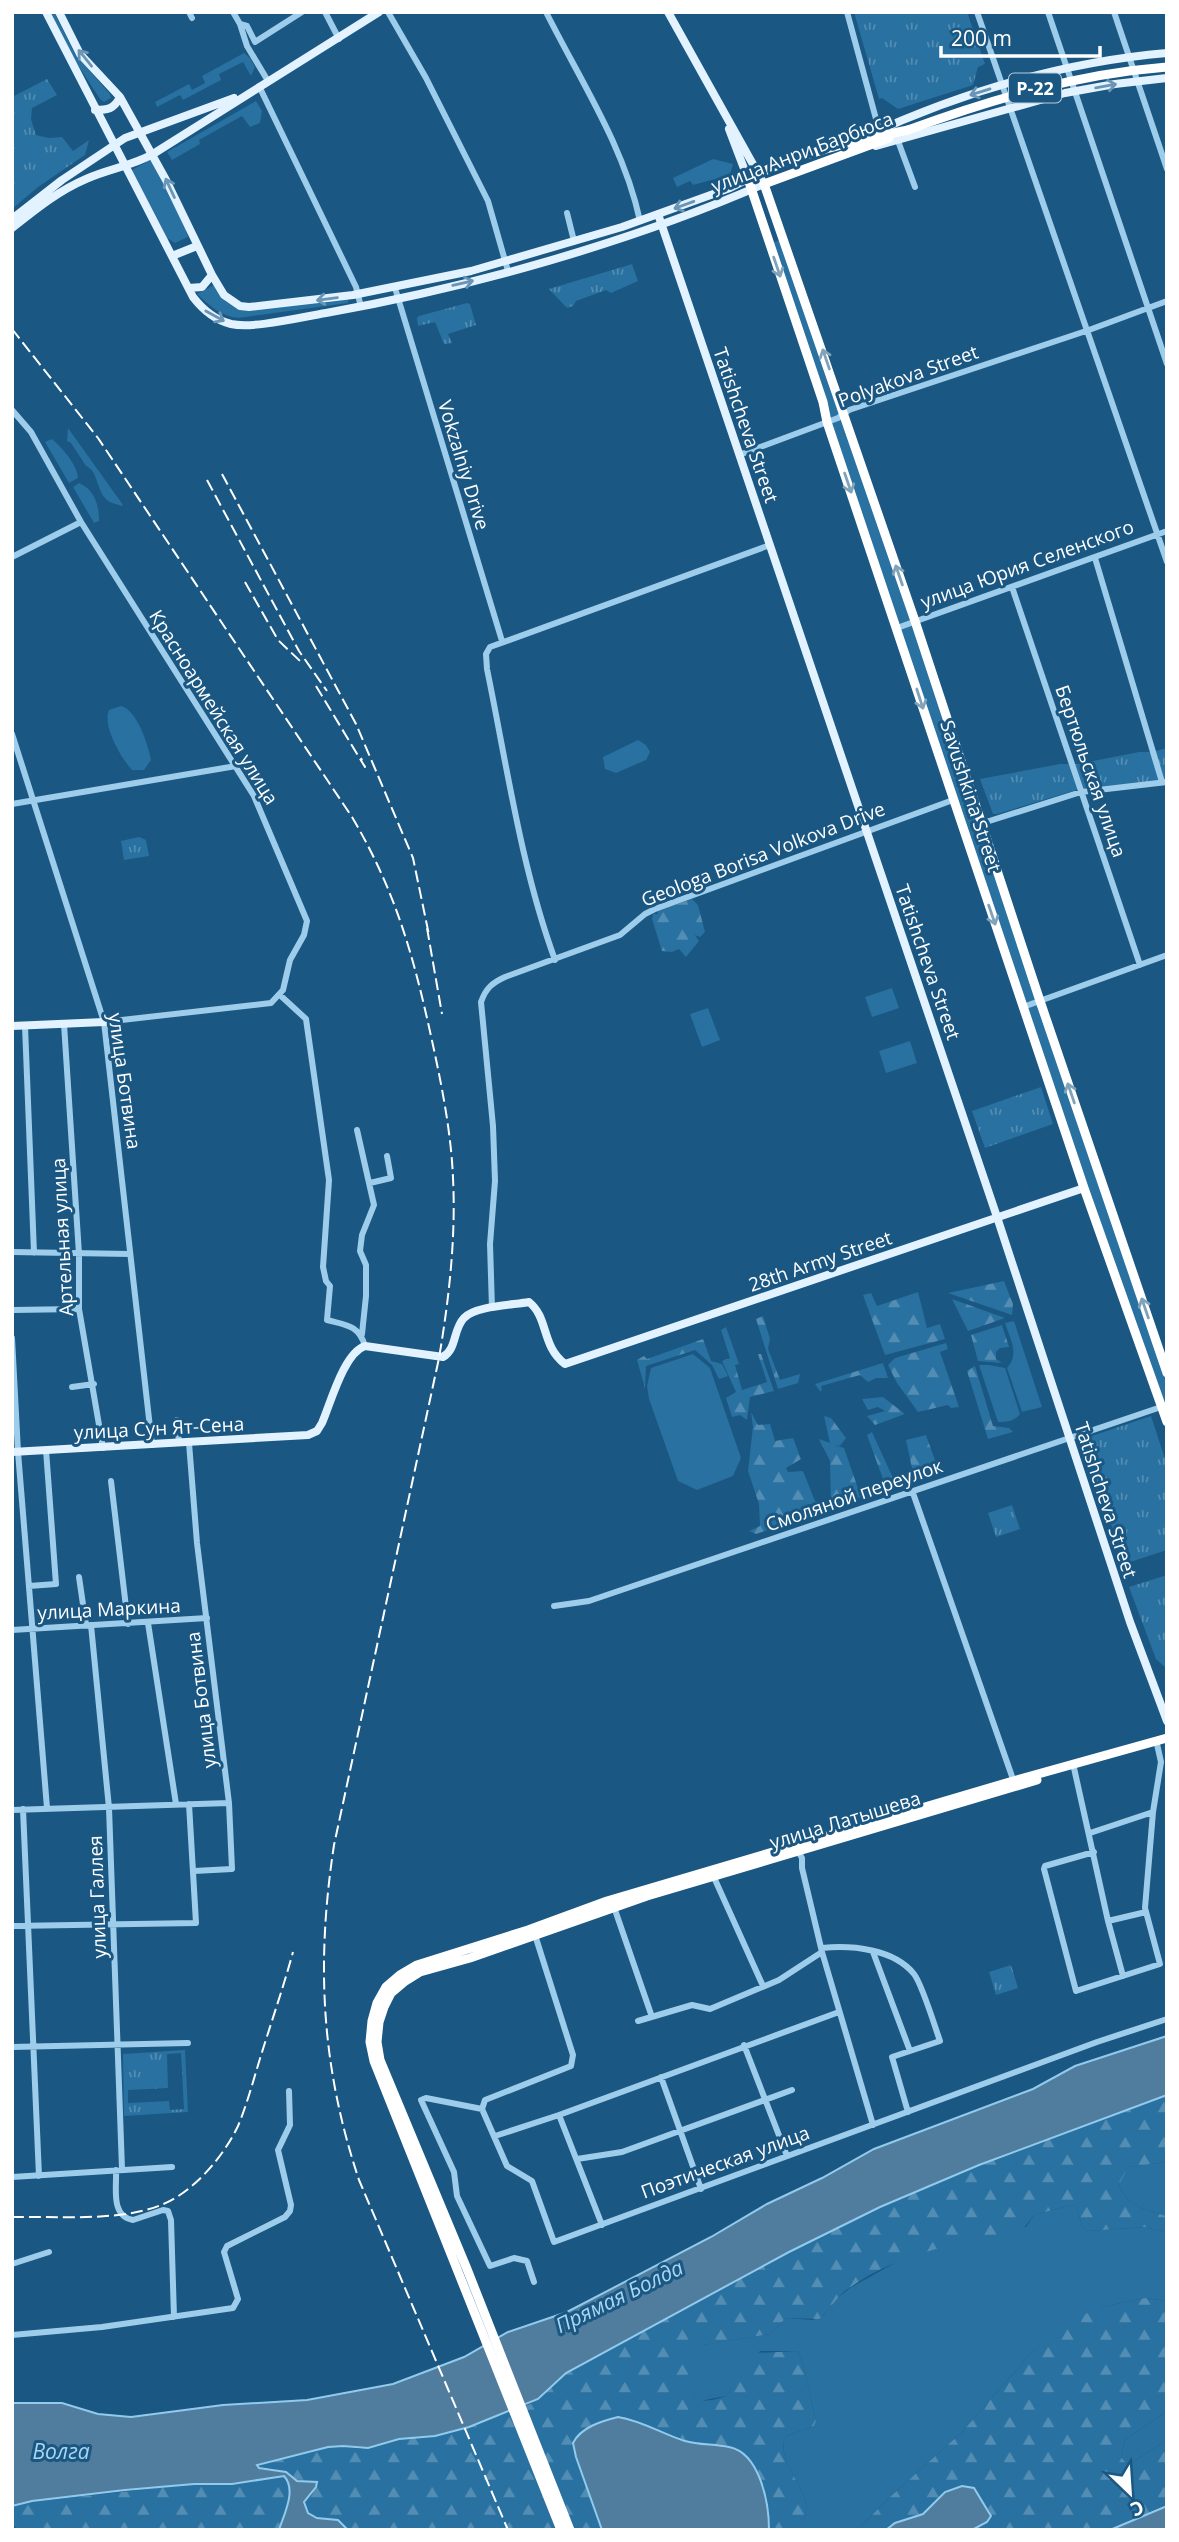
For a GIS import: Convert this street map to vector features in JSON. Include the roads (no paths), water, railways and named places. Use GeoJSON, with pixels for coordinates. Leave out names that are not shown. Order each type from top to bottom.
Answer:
{"type":"FeatureCollection","features":[{"type":"Feature","properties":{"kind":"highway","name":"Р-22"},"geometry":{"type":"LineString","coordinates":[[908,130],[1032,89],[1108,74],[1167,67]]}},
{"type":"Feature","properties":{"kind":"highway","name":"улица Анри Барбюса"},"geometry":{"type":"LineString","coordinates":[[748,179],[777,165],[856,141],[908,130]]}},
{"type":"Feature","properties":{"kind":"highway","name":"улица Анри Барбюса"},"geometry":{"type":"LineString","coordinates":[[764,184],[860,151],[908,130]]}},
{"type":"Feature","properties":{"kind":"highway","name":"Savushkina Street"},"geometry":{"type":"LineString","coordinates":[[748,179],[953,800],[1084,1188],[1164,1406],[1167,1422]]}},
{"type":"Feature","properties":{"kind":"highway","name":"Savushkina Street"},"geometry":{"type":"LineString","coordinates":[[764,184],[785,238],[915,621],[1040,1002],[1167,1373]]}},
{"type":"Feature","properties":{"kind":"highway"},"geometry":{"type":"LineString","coordinates":[[769,244],[785,238]]}},
{"type":"Feature","properties":{"kind":"highway","name":"улица Латышева"},"geometry":{"type":"LineString","coordinates":[[463,2271],[374,2061],[370,2042],[372,2021],[377,2003],[386,1987],[409,1970],[607,1901],[712,1874],[1163,1741]]}},
{"type":"Feature","properties":{"kind":"highway","name":"улица Латышева"},"geometry":{"type":"LineString","coordinates":[[1014,1784],[1163,1741]]}},
{"type":"Feature","properties":{"kind":"highway","name":"улица Латышева"},"geometry":{"type":"LineString","coordinates":[[463,2271],[380,2060],[377,2042],[379,2022],[391,1993],[421,1972],[470,1958],[712,1874]]}},
{"type":"Feature","properties":{"kind":"highway"},"geometry":{"type":"LineString","coordinates":[[463,2271],[533,2447],[570,2530]]}},
{"type":"Feature","properties":{"kind":"highway"},"geometry":{"type":"LineString","coordinates":[[533,2447],[561,2530]]}},
{"type":"Feature","properties":{"kind":"main road","name":"улица Анри Барбюса"},"geometry":{"type":"LineString","coordinates":[[46,12],[189,288],[201,307],[220,320],[232,324],[253,324],[361,307],[508,271],[661,224],[764,184]]}},
{"type":"Feature","properties":{"kind":"main road","name":"улица Анри Барбюса"},"geometry":{"type":"LineString","coordinates":[[59,12],[80,54],[120,97],[141,132],[224,295],[240,306],[359,294],[505,262],[658,214],[748,179]]}},
{"type":"Feature","properties":{"kind":"main road"},"geometry":{"type":"LineString","coordinates":[[12,228],[66,188],[153,154],[379,12]]}},
{"type":"Feature","properties":{"kind":"main road"},"geometry":{"type":"LineString","coordinates":[[668,12],[764,184]]}},
{"type":"Feature","properties":{"kind":"main road"},"geometry":{"type":"LineString","coordinates":[[856,141],[948,102],[1002,85],[1067,68],[1167,53]]}},
{"type":"Feature","properties":{"kind":"main road"},"geometry":{"type":"LineString","coordinates":[[860,151],[1075,92],[1167,78]]}},
{"type":"Feature","properties":{"kind":"main road"},"geometry":{"type":"LineString","coordinates":[[12,219],[125,138],[212,107],[259,86]]}},
{"type":"Feature","properties":{"kind":"main road"},"geometry":{"type":"LineString","coordinates":[[95,110],[108,110],[116,106],[120,97]]}},
{"type":"Feature","properties":{"kind":"main road"},"geometry":{"type":"LineString","coordinates":[[723,113],[748,179]]}},
{"type":"Feature","properties":{"kind":"main road","name":"Tatishcheva Street"},"geometry":{"type":"LineString","coordinates":[[658,214],[796,630],[997,1217],[1130,1622],[1167,1721]]}},
{"type":"Feature","properties":{"kind":"main road"},"geometry":{"type":"LineString","coordinates":[[172,256],[197,246]]}},
{"type":"Feature","properties":{"kind":"main road"},"geometry":{"type":"LineString","coordinates":[[189,288],[202,287],[212,275]]}},
{"type":"Feature","properties":{"kind":"main road"},"geometry":{"type":"LineString","coordinates":[[12,1026],[104,1022]]}},
{"type":"Feature","properties":{"kind":"main road","name":"28th Army Street"},"geometry":{"type":"LineString","coordinates":[[492,1308],[529,1302],[536,1308],[551,1351],[565,1364],[1084,1188]]}},
{"type":"Feature","properties":{"kind":"main road"},"geometry":{"type":"LineString","coordinates":[[365,1346],[443,1357],[449,1352],[464,1317],[475,1311],[492,1308]]}},
{"type":"Feature","properties":{"kind":"main road","name":"улица Сун Ят-Сена"},"geometry":{"type":"LineString","coordinates":[[15,1452],[308,1435],[317,1431],[322,1423],[349,1359],[356,1349],[365,1346]]}},
{"type":"Feature","properties":{"kind":"street"},"geometry":{"type":"LineString","coordinates":[[233,12],[247,46],[268,81]]}},
{"type":"Feature","properties":{"kind":"street"},"geometry":{"type":"LineString","coordinates":[[240,24],[247,26],[255,43],[302,12]]}},
{"type":"Feature","properties":{"kind":"street"},"geometry":{"type":"LineString","coordinates":[[325,12],[339,39]]}},
{"type":"Feature","properties":{"kind":"street"},"geometry":{"type":"LineString","coordinates":[[388,12],[426,78],[488,201],[508,271]]}},
{"type":"Feature","properties":{"kind":"street"},"geometry":{"type":"LineString","coordinates":[[546,12],[604,122],[628,175],[640,220]]}},
{"type":"Feature","properties":{"kind":"street"},"geometry":{"type":"LineString","coordinates":[[847,12],[879,130]]}},
{"type":"Feature","properties":{"kind":"street"},"geometry":{"type":"LineString","coordinates":[[977,12],[1167,562]]}},
{"type":"Feature","properties":{"kind":"street"},"geometry":{"type":"LineString","coordinates":[[1048,12],[1167,364]]}},
{"type":"Feature","properties":{"kind":"street"},"geometry":{"type":"LineString","coordinates":[[1114,12],[1167,169]]}},
{"type":"Feature","properties":{"kind":"street"},"geometry":{"type":"LineString","coordinates":[[259,86],[359,294],[361,307]]}},
{"type":"Feature","properties":{"kind":"street"},"geometry":{"type":"LineString","coordinates":[[898,141],[915,187]]}},
{"type":"Feature","properties":{"kind":"street"},"geometry":{"type":"LineString","coordinates":[[567,213],[574,241]]}},
{"type":"Feature","properties":{"kind":"street","name":"Vokzalniy Drive"},"geometry":{"type":"LineString","coordinates":[[395,288],[396,299],[502,641]]}},
{"type":"Feature","properties":{"kind":"street","name":"Polyakova Street"},"geometry":{"type":"LineString","coordinates":[[740,455],[845,415],[849,411],[1167,301]]}},
{"type":"Feature","properties":{"kind":"street","name":"Красноармейская улица"},"geometry":{"type":"LineString","coordinates":[[12,410],[31,432],[80,522],[254,796],[307,921],[304,935],[290,960],[281,996]]}},
{"type":"Feature","properties":{"kind":"street"},"geometry":{"type":"LineString","coordinates":[[12,557],[80,522]]}},
{"type":"Feature","properties":{"kind":"street","name":"улица Юрия Селенского"},"geometry":{"type":"LineString","coordinates":[[897,628],[1167,531]]}},
{"type":"Feature","properties":{"kind":"street"},"geometry":{"type":"LineString","coordinates":[[555,960],[540,918],[530,875],[486,654],[490,647],[502,641],[770,545]]}},
{"type":"Feature","properties":{"kind":"street"},"geometry":{"type":"LineString","coordinates":[[983,823],[1081,792],[1164,782],[1095,558]]}},
{"type":"Feature","properties":{"kind":"street","name":"Бертюльская улица"},"geometry":{"type":"LineString","coordinates":[[1012,587],[1140,965]]}},
{"type":"Feature","properties":{"kind":"street","name":"улица Ботвина"},"geometry":{"type":"LineString","coordinates":[[12,734],[104,1022],[152,1445]]}},
{"type":"Feature","properties":{"kind":"street"},"geometry":{"type":"LineString","coordinates":[[12,804],[236,766]]}},
{"type":"Feature","properties":{"kind":"street","name":"Geologa Borisa Volkova Drive"},"geometry":{"type":"LineString","coordinates":[[492,1308],[490,1244],[495,1181],[493,1126],[481,1002],[485,990],[494,982],[620,935],[655,909],[953,800]]}},
{"type":"Feature","properties":{"kind":"street"},"geometry":{"type":"LineString","coordinates":[[1023,1007],[1167,955]]}},
{"type":"Feature","properties":{"kind":"street"},"geometry":{"type":"LineString","coordinates":[[104,1022],[271,1003],[281,996],[306,1019],[329,1180],[323,1266],[326,1281],[330,1286],[327,1320],[362,1334]]}},
{"type":"Feature","properties":{"kind":"street","name":"Артельная улица"},"geometry":{"type":"LineString","coordinates":[[64,1024],[79,1254],[79,1309],[103,1448]]}},
{"type":"Feature","properties":{"kind":"street"},"geometry":{"type":"LineString","coordinates":[[25,1026],[34,1253]]}},
{"type":"Feature","properties":{"kind":"street"},"geometry":{"type":"LineString","coordinates":[[357,1130],[374,1205],[362,1235],[360,1251],[366,1265],[362,1334],[365,1346]]}},
{"type":"Feature","properties":{"kind":"street"},"geometry":{"type":"LineString","coordinates":[[370,1183],[391,1178],[387,1156]]}},
{"type":"Feature","properties":{"kind":"street"},"geometry":{"type":"LineString","coordinates":[[12,1252],[130,1254]]}},
{"type":"Feature","properties":{"kind":"street"},"geometry":{"type":"LineString","coordinates":[[12,1310],[79,1309]]}},
{"type":"Feature","properties":{"kind":"street"},"geometry":{"type":"LineString","coordinates":[[12,1338],[15,1452],[47,1808]]}},
{"type":"Feature","properties":{"kind":"street"},"geometry":{"type":"LineString","coordinates":[[73,1387],[94,1384]]}},
{"type":"Feature","properties":{"kind":"street","name":"Смоляной переулок"},"geometry":{"type":"LineString","coordinates":[[554,1606],[590,1601],[1164,1406]]}},
{"type":"Feature","properties":{"kind":"street"},"geometry":{"type":"LineString","coordinates":[[177,1420],[179,1443]]}},
{"type":"Feature","properties":{"kind":"street","name":"улица Ботвина"},"geometry":{"type":"LineString","coordinates":[[189,1443],[197,1543],[229,1803],[232,1869],[194,1871]]}},
{"type":"Feature","properties":{"kind":"street"},"geometry":{"type":"LineString","coordinates":[[29,1586],[56,1584],[46,1450]]}},
{"type":"Feature","properties":{"kind":"street"},"geometry":{"type":"LineString","coordinates":[[111,1481],[128,1624]]}},
{"type":"Feature","properties":{"kind":"street"},"geometry":{"type":"LineString","coordinates":[[913,1493],[979,1676],[1014,1784]]}},
{"type":"Feature","properties":{"kind":"street","name":"улица Галлея"},"geometry":{"type":"LineString","coordinates":[[79,1577],[88,1625],[109,1808],[118,2045],[117,2209],[121,2215],[133,2220],[163,2210],[168,2211],[171,2220],[174,2317]]}},
{"type":"Feature","properties":{"kind":"street","name":"улица Маркина"},"geometry":{"type":"LineString","coordinates":[[12,1630],[207,1618]]}},
{"type":"Feature","properties":{"kind":"street"},"geometry":{"type":"LineString","coordinates":[[148,1623],[176,1804]]}},
{"type":"Feature","properties":{"kind":"street"},"geometry":{"type":"LineString","coordinates":[[1094,1852],[1044,1868],[1076,1991],[1160,1964],[1146,1912],[1153,1812],[1163,1741]]}},
{"type":"Feature","properties":{"kind":"street"},"geometry":{"type":"LineString","coordinates":[[1074,1768],[1123,1976]]}},
{"type":"Feature","properties":{"kind":"street"},"geometry":{"type":"LineString","coordinates":[[12,1810],[229,1803]]}},
{"type":"Feature","properties":{"kind":"street"},"geometry":{"type":"LineString","coordinates":[[12,1926],[196,1923],[189,1804]]}},
{"type":"Feature","properties":{"kind":"street"},"geometry":{"type":"LineString","coordinates":[[23,1809],[38,2175]]}},
{"type":"Feature","properties":{"kind":"street"},"geometry":{"type":"LineString","coordinates":[[1090,1833],[1153,1812]]}},
{"type":"Feature","properties":{"kind":"street"},"geometry":{"type":"LineString","coordinates":[[797,1849],[802,1858],[802,1868],[839,2012],[873,2124]]}},
{"type":"Feature","properties":{"kind":"street"},"geometry":{"type":"LineString","coordinates":[[712,1874],[763,1986]]}},
{"type":"Feature","properties":{"kind":"street"},"geometry":{"type":"LineString","coordinates":[[614,1907],[652,2017]]}},
{"type":"Feature","properties":{"kind":"street"},"geometry":{"type":"LineString","coordinates":[[1108,1921],[1146,1912]]}},
{"type":"Feature","properties":{"kind":"street"},"geometry":{"type":"LineString","coordinates":[[534,1935],[573,2055],[571,2066],[485,2100],[482,2109],[495,2136],[839,2012]]}},
{"type":"Feature","properties":{"kind":"street"},"geometry":{"type":"LineString","coordinates":[[638,2021],[692,2005],[710,2009],[779,1980],[822,1950],[848,1946],[893,1958],[915,1975],[940,2041],[892,2057],[908,2112]]}},
{"type":"Feature","properties":{"kind":"street"},"geometry":{"type":"LineString","coordinates":[[873,1952],[910,2051]]}},
{"type":"Feature","properties":{"kind":"street","name":"Поэтическая улица"},"geometry":{"type":"LineString","coordinates":[[495,2136],[507,2166],[532,2180],[554,2242],[1167,2019]]}},
{"type":"Feature","properties":{"kind":"street"},"geometry":{"type":"LineString","coordinates":[[12,2048],[188,2043]]}},
{"type":"Feature","properties":{"kind":"street"},"geometry":{"type":"LineString","coordinates":[[744,2045],[787,2156]]}},
{"type":"Feature","properties":{"kind":"street"},"geometry":{"type":"LineString","coordinates":[[661,2077],[701,2189]]}},
{"type":"Feature","properties":{"kind":"street"},"geometry":{"type":"LineString","coordinates":[[577,2159],[622,2152],[792,2090]]}},
{"type":"Feature","properties":{"kind":"street"},"geometry":{"type":"LineString","coordinates":[[12,2335],[102,2328],[233,2308],[238,2299],[224,2252],[227,2246],[285,2217],[290,2211],[291,2205],[278,2150],[290,2125],[289,2091]]}},
{"type":"Feature","properties":{"kind":"street"},"geometry":{"type":"LineString","coordinates":[[482,2109],[426,2098],[421,2101],[454,2172],[457,2196],[490,2266],[514,2258],[527,2261],[534,2282]]}},
{"type":"Feature","properties":{"kind":"street"},"geometry":{"type":"LineString","coordinates":[[559,2115],[602,2225]]}},
{"type":"Feature","properties":{"kind":"street"},"geometry":{"type":"LineString","coordinates":[[12,2177],[172,2167]]}},
{"type":"Feature","properties":{"kind":"street"},"geometry":{"type":"LineString","coordinates":[[12,2264],[49,2252]]}},
{"type":"Feature","properties":{"kind":"water","name":"Волга"},"geometry":{"type":"Polygon","coordinates":[[[1167,2036],[1167,2095],[979,2165],[880,2207],[789,2252],[566,2373],[538,2399],[469,2427],[435,2436],[399,2439],[368,2448],[328,2447],[257,2465],[259,2468],[286,2472],[297,2481],[317,2482],[304,2502],[308,2513],[317,2518],[338,2520],[348,2530],[279,2530],[289,2495],[288,2482],[284,2476],[232,2484],[194,2484],[125,2490],[32,2501],[12,2506],[12,2403],[62,2403],[98,2414],[131,2417],[223,2405],[307,2400],[393,2384],[464,2357],[508,2332],[567,2312],[874,2149],[1033,2089],[1075,2066],[1167,2036]]]}},
{"type":"Feature","properties":{"kind":"water"},"geometry":{"type":"Polygon","coordinates":[[[618,2417],[636,2421],[685,2441],[740,2451],[761,2481],[769,2530],[602,2530],[573,2443],[587,2429],[618,2417]]]}},
{"type":"Feature","properties":{"kind":"water"},"geometry":{"type":"Polygon","coordinates":[[[962,2486],[974,2488],[991,2516],[987,2522],[972,2530],[886,2530],[895,2523],[923,2514],[945,2492],[962,2486]]]}},
{"type":"Feature","properties":{"kind":"water"},"geometry":{"type":"Polygon","coordinates":[[[1167,2506],[1167,2530],[1110,2530],[1167,2506]]]}},
{"type":"Feature","properties":{"kind":"railway"},"geometry":{"type":"LineString","coordinates":[[12,329],[98,438],[352,817],[380,870],[401,923],[431,1036],[445,1106],[452,1160],[453,1246],[449,1291],[439,1358],[334,1845],[325,1931],[326,2014],[337,2096],[359,2180],[508,2530]]}},
{"type":"Feature","properties":{"kind":"railway"},"geometry":{"type":"LineString","coordinates":[[222,474],[356,724],[413,858],[429,935]]}},
{"type":"Feature","properties":{"kind":"railway"},"geometry":{"type":"LineString","coordinates":[[207,480],[299,651],[327,691]]}},
{"type":"Feature","properties":{"kind":"railway"},"geometry":{"type":"LineString","coordinates":[[245,582],[278,640],[300,661]]}},
{"type":"Feature","properties":{"kind":"railway"},"geometry":{"type":"LineString","coordinates":[[316,686],[365,767],[361,758]]}},
{"type":"Feature","properties":{"kind":"railway"},"geometry":{"type":"LineString","coordinates":[[427,928],[442,1014]]}},
{"type":"Feature","properties":{"kind":"railway"},"geometry":{"type":"LineString","coordinates":[[12,2217],[126,2214],[161,2205],[185,2192],[196,2182],[216,2161],[238,2126],[293,1952]]}},
{"type":"Feature","properties":{"kind":"water label","name":"Прямая Болда"},"geometry":{"type":"Point","coordinates":[619,2296]}}]}
